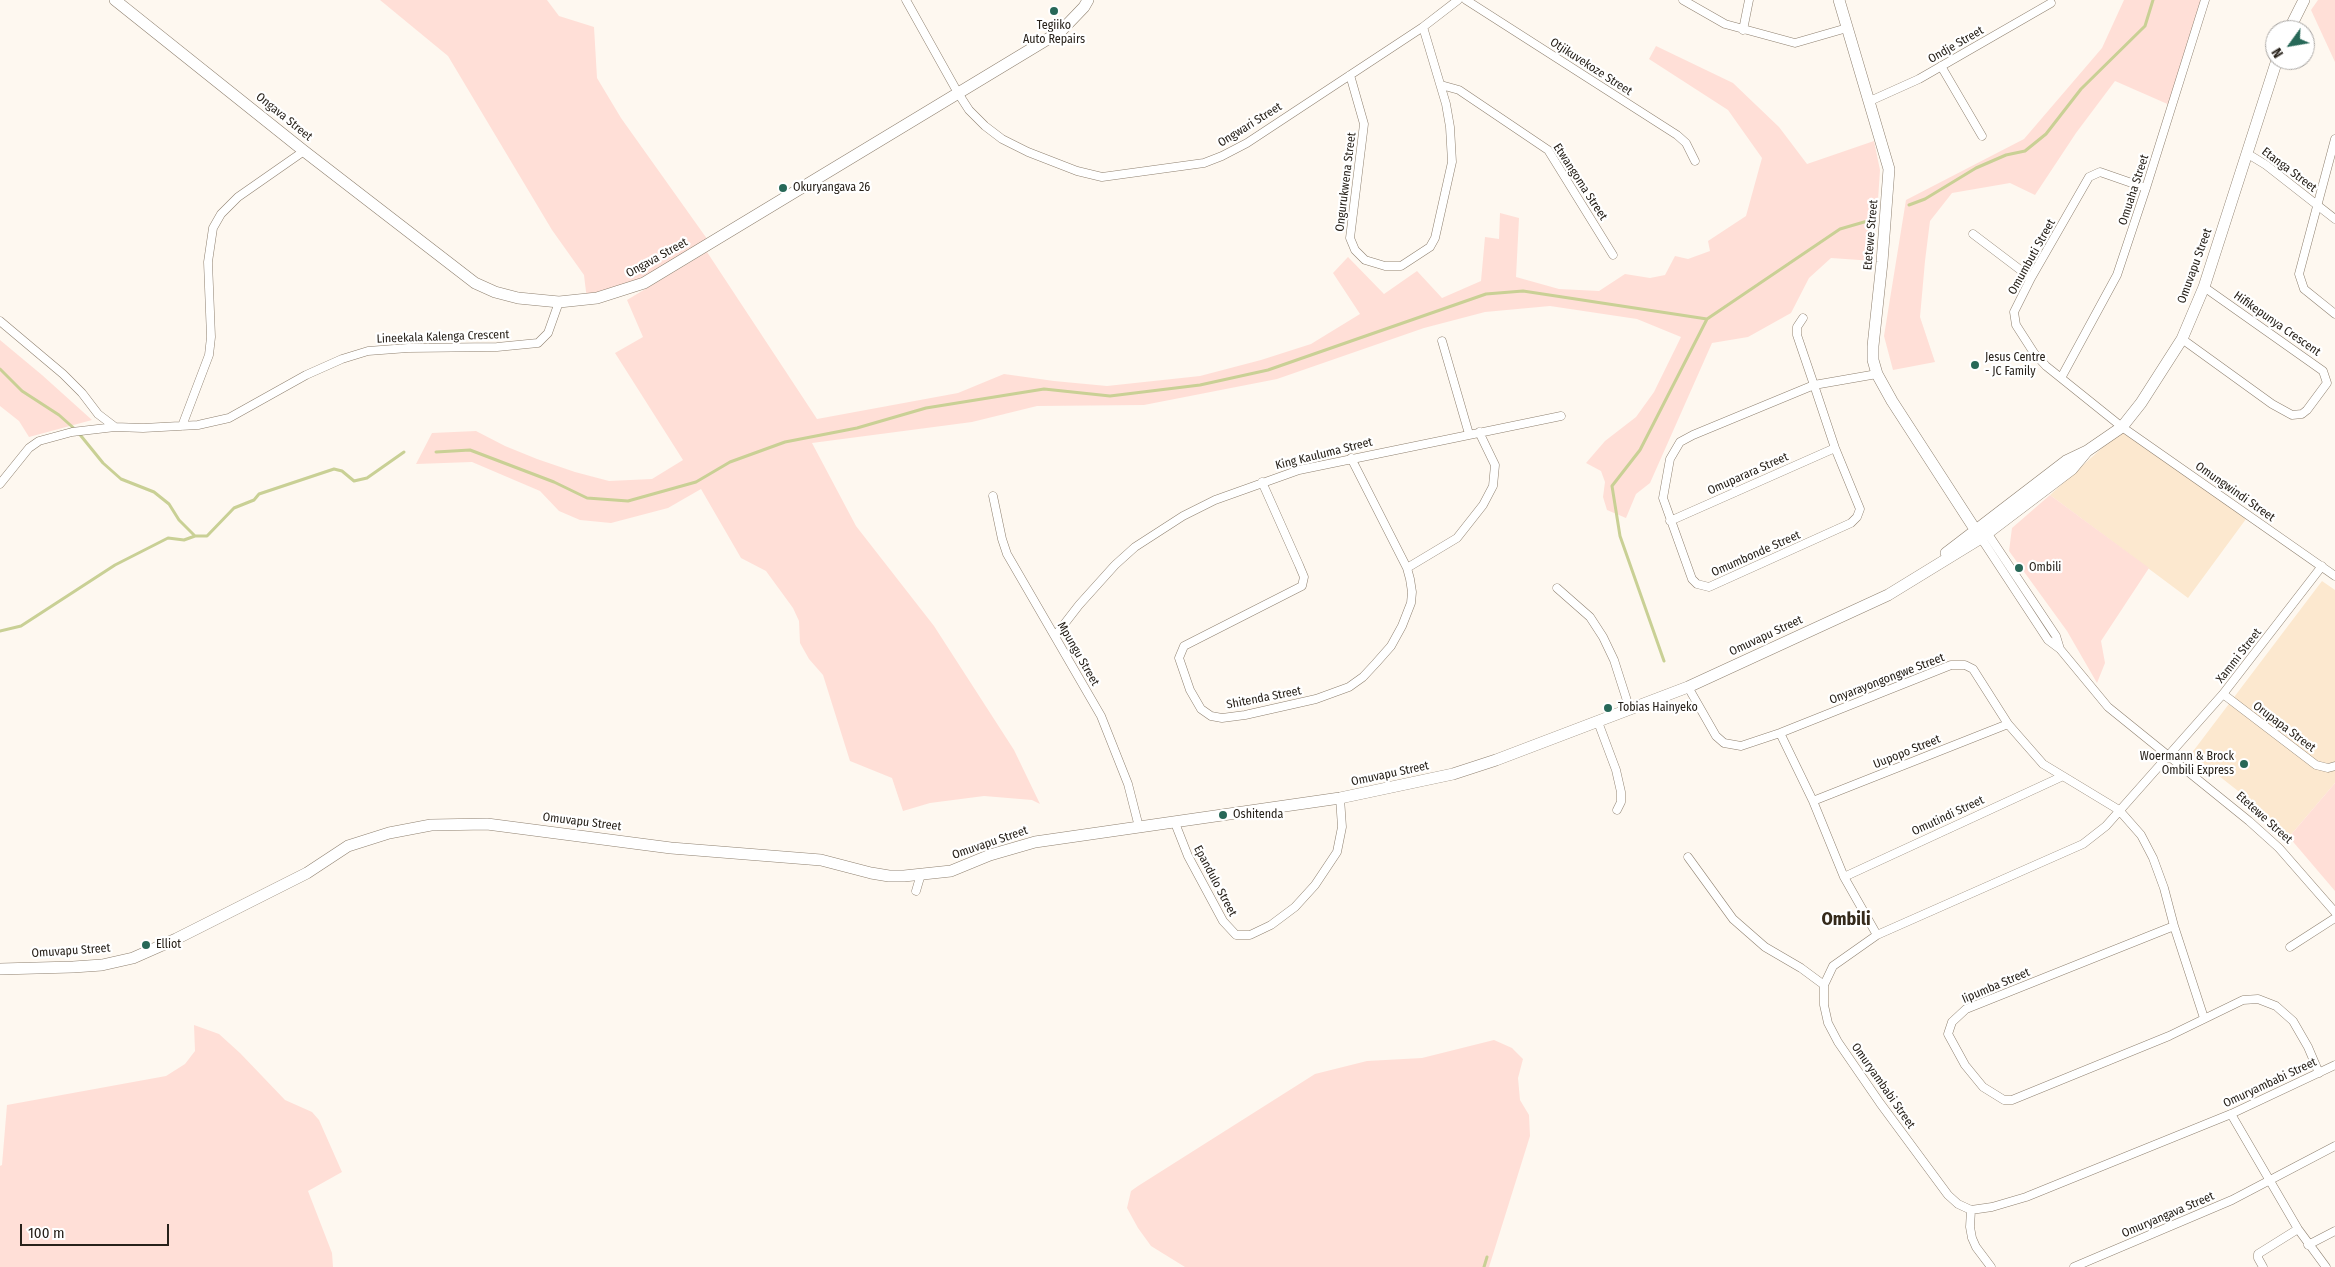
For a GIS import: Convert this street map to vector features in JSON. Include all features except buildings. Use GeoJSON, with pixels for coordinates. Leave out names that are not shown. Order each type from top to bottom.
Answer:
{"type":"FeatureCollection","features":[{"type":"Feature","properties":{"kind":"street","name":"Ongava Street"},"geometry":{"type":"LineString","coordinates":[[115,0],[304,151],[475,283],[495,292],[518,298],[559,302],[597,298],[644,283],[1061,31],[1084,7],[1088,0]]}},
{"type":"Feature","properties":{"kind":"street","name":"Ongwari Street"},"geometry":{"type":"LineString","coordinates":[[906,0],[969,110],[1002,139],[1052,162],[1102,177],[1204,163],[1222,156],[1423,26],[1458,0]]}},
{"type":"Feature","properties":{"kind":"street","name":"Otjikuvekoze Street"},"geometry":{"type":"LineString","coordinates":[[1466,0],[1677,134],[1686,143],[1695,161]]}},
{"type":"Feature","properties":{"kind":"street"},"geometry":{"type":"LineString","coordinates":[[1683,0],[1712,19],[1743,30],[1795,43],[1847,28]]}},
{"type":"Feature","properties":{"kind":"street"},"geometry":{"type":"LineString","coordinates":[[1743,30],[1749,0]]}},
{"type":"Feature","properties":{"kind":"street","name":"Etetewe Street"},"geometry":{"type":"LineString","coordinates":[[1839,0],[1889,169],[1873,346],[1873,360],[1877,374],[1892,401],[1934,462],[1946,473],[1982,532],[2056,636],[2060,649],[2108,707],[2169,755],[2279,848],[2335,912]]}},
{"type":"Feature","properties":{"kind":"street","name":"Omuaha Street"},"geometry":{"type":"LineString","coordinates":[[2061,378],[2117,275],[2205,0]]}},
{"type":"Feature","properties":{"kind":"street"},"geometry":{"type":"LineString","coordinates":[[2295,20],[2304,0]]}},
{"type":"Feature","properties":{"kind":"street","name":"Ondje Street"},"geometry":{"type":"LineString","coordinates":[[1870,101],[1919,79],[2051,3]]}},
{"type":"Feature","properties":{"kind":"street","name":"Ongurukwena Street"},"geometry":{"type":"LineString","coordinates":[[1350,74],[1364,124],[1350,238],[1359,255],[1365,260],[1395,267],[1406,264],[1430,247],[1435,238],[1446,197],[1452,162],[1450,127],[1442,85],[1423,26]]}},
{"type":"Feature","properties":{"kind":"street"},"geometry":{"type":"LineString","coordinates":[[1941,66],[1982,136]]}},
{"type":"Feature","properties":{"kind":"street","name":"Omuvapu Street"},"geometry":{"type":"LineString","coordinates":[[0,969],[102,965],[133,958],[176,939],[307,873],[348,846],[389,833],[431,825],[487,824],[671,848],[821,860],[889,876],[921,874],[951,871],[990,855],[1035,842],[1340,798],[1453,774],[1630,710],[1688,687],[1888,595],[1918,576],[1926,567],[1982,532],[2066,462],[2087,451],[2122,427],[2141,403],[2182,339],[2204,287],[2274,70]]}},
{"type":"Feature","properties":{"kind":"street","name":"Etwangoma Street"},"geometry":{"type":"LineString","coordinates":[[1442,85],[1459,90],[1548,150],[1613,255]]}},
{"type":"Feature","properties":{"kind":"street"},"geometry":{"type":"LineString","coordinates":[[2316,205],[2335,139]]}},
{"type":"Feature","properties":{"kind":"street"},"geometry":{"type":"LineString","coordinates":[[182,426],[208,355],[211,337],[208,255],[213,228],[221,214],[238,197],[304,151]]}},
{"type":"Feature","properties":{"kind":"street","name":"Etanga Street"},"geometry":{"type":"LineString","coordinates":[[2248,154],[2266,165],[2335,219]]}},
{"type":"Feature","properties":{"kind":"street","name":"Omumbuti Street"},"geometry":{"type":"LineString","coordinates":[[2122,427],[2046,366],[2034,353],[2014,320],[2014,312],[2031,278],[2089,177],[2100,172],[2146,188]]}},
{"type":"Feature","properties":{"kind":"street","name":"Etanga Street"},"geometry":{"type":"LineString","coordinates":[[2316,205],[2301,265],[2300,281],[2304,289],[2335,314]]}},
{"type":"Feature","properties":{"kind":"street"},"geometry":{"type":"LineString","coordinates":[[1973,234],[2031,278]]}},
{"type":"Feature","properties":{"kind":"street","name":"Hifikepunya Crescent"},"geometry":{"type":"LineString","coordinates":[[2182,339],[2272,404],[2292,415],[2302,414],[2307,410],[2327,383],[2323,371],[2204,287]]}},
{"type":"Feature","properties":{"kind":"street","name":"Lineekala Kalenga Crescent"},"geometry":{"type":"LineString","coordinates":[[0,484],[29,448],[39,442],[72,432],[115,427],[182,426],[229,418],[306,375],[342,359],[368,351],[408,348],[497,347],[538,343],[548,333],[559,302]]}},
{"type":"Feature","properties":{"kind":"street"},"geometry":{"type":"LineString","coordinates":[[1803,318],[1797,327],[1797,335],[1814,385]]}},
{"type":"Feature","properties":{"kind":"street"},"geometry":{"type":"LineString","coordinates":[[0,321],[63,374],[82,393],[98,414],[115,427]]}},
{"type":"Feature","properties":{"kind":"street"},"geometry":{"type":"LineString","coordinates":[[1442,341],[1469,434]]}},
{"type":"Feature","properties":{"kind":"street","name":"Omumbonde Street"},"geometry":{"type":"LineString","coordinates":[[1814,385],[1835,448],[1860,509],[1851,524],[1709,588],[1703,587],[1692,579],[1663,498],[1664,480],[1670,459],[1680,442],[1814,385],[1847,381],[1877,374]]}},
{"type":"Feature","properties":{"kind":"street","name":"King Kauluma Street"},"geometry":{"type":"LineString","coordinates":[[1055,636],[1079,605],[1115,565],[1135,547],[1183,516],[1215,500],[1284,473],[1561,416]]}},
{"type":"Feature","properties":{"kind":"street","name":"Omungwindi Street"},"geometry":{"type":"LineString","coordinates":[[2122,427],[2334,574]]}},
{"type":"Feature","properties":{"kind":"street"},"geometry":{"type":"LineString","coordinates":[[1407,568],[1457,538],[1483,505],[1493,486],[1495,464],[1479,432]]}},
{"type":"Feature","properties":{"kind":"street","name":"Omuparara Street"},"geometry":{"type":"LineString","coordinates":[[1670,521],[1835,448]]}},
{"type":"Feature","properties":{"kind":"street","name":"Shitenda Street"},"geometry":{"type":"LineString","coordinates":[[1262,482],[1304,577],[1302,586],[1297,590],[1184,646],[1179,658],[1190,690],[1201,709],[1211,716],[1222,718],[1245,715],[1316,699],[1349,687],[1363,677],[1391,646],[1402,626],[1411,603],[1412,592],[1407,568],[1351,458]]}},
{"type":"Feature","properties":{"kind":"street","name":"Mpungu Street"},"geometry":{"type":"LineString","coordinates":[[993,496],[1007,554],[1101,716],[1116,749],[1139,827]]}},
{"type":"Feature","properties":{"kind":"street","name":"Xammi Street"},"geometry":{"type":"LineString","coordinates":[[2169,755],[2223,694],[2322,566]]}},
{"type":"Feature","properties":{"kind":"street"},"geometry":{"type":"LineString","coordinates":[[1557,588],[1590,617],[1603,637],[1614,660],[1630,710]]}},
{"type":"Feature","properties":{"kind":"street","name":"Onyarayongongwe Street"},"geometry":{"type":"LineString","coordinates":[[1688,687],[1710,729],[1724,743],[1741,746],[1780,733],[1951,665],[1966,665],[1972,669],[2008,724],[2038,759],[2062,777],[2119,810],[2141,835],[2153,858],[2164,888],[2174,926]]}},
{"type":"Feature","properties":{"kind":"street","name":"Orupapa Street"},"geometry":{"type":"LineString","coordinates":[[2223,694],[2316,765],[2328,768],[2335,766]]}},
{"type":"Feature","properties":{"kind":"street"},"geometry":{"type":"LineString","coordinates":[[1598,722],[1616,770],[1621,792],[1621,802],[1617,810]]}},
{"type":"Feature","properties":{"kind":"street","name":"Uupopo Street"},"geometry":{"type":"LineString","coordinates":[[1813,802],[2008,724]]}},
{"type":"Feature","properties":{"kind":"street"},"geometry":{"type":"LineString","coordinates":[[1780,733],[1813,802],[1844,877],[1877,935]]}},
{"type":"Feature","properties":{"kind":"street"},"geometry":{"type":"LineString","coordinates":[[1688,857],[1733,919],[1765,947],[1801,968],[1824,985],[1833,966],[1877,935],[2083,844],[2106,826],[2169,755]]}},
{"type":"Feature","properties":{"kind":"street","name":"Omutindi Street"},"geometry":{"type":"LineString","coordinates":[[1844,877],[2062,777]]}},
{"type":"Feature","properties":{"kind":"street","name":"Epandulo Street"},"geometry":{"type":"LineString","coordinates":[[1175,823],[1188,856],[1223,921],[1236,935],[1250,935],[1270,925],[1295,908],[1315,886],[1337,852],[1342,827],[1340,798]]}},
{"type":"Feature","properties":{"kind":"street"},"geometry":{"type":"LineString","coordinates":[[916,891],[921,874]]}},
{"type":"Feature","properties":{"kind":"street"},"geometry":{"type":"LineString","coordinates":[[2290,947],[2335,918]]}},
{"type":"Feature","properties":{"kind":"street"},"geometry":{"type":"LineString","coordinates":[[2174,926],[2204,1018]]}},
{"type":"Feature","properties":{"kind":"street","name":"Iipumba Street"},"geometry":{"type":"LineString","coordinates":[[2174,926],[1966,1009],[1952,1022],[1948,1034],[1966,1065],[1983,1087],[1991,1094],[2004,1100],[2012,1100],[2160,1040],[2243,1000],[2258,999],[2268,1001],[2285,1012],[2293,1021],[2308,1046],[2319,1073]]}},
{"type":"Feature","properties":{"kind":"street","name":"Omuryambabi Street"},"geometry":{"type":"LineString","coordinates":[[1824,985],[1825,1014],[1838,1042],[1948,1195],[1958,1204],[1971,1210],[1992,1207],[2026,1197],[2231,1114],[2335,1065]]}},
{"type":"Feature","properties":{"kind":"street"},"geometry":{"type":"LineString","coordinates":[[2231,1114],[2298,1229],[2326,1267]]}},
{"type":"Feature","properties":{"kind":"street","name":"Omuryangava Street"},"geometry":{"type":"LineString","coordinates":[[2074,1267],[2232,1200],[2335,1146]]}},
{"type":"Feature","properties":{"kind":"street"},"geometry":{"type":"LineString","coordinates":[[1971,1210],[1970,1227],[1972,1238],[1976,1247],[1991,1267]]}},
{"type":"Feature","properties":{"kind":"street"},"geometry":{"type":"LineString","coordinates":[[2263,1267],[2258,1254],[2298,1229]]}},
{"type":"Feature","properties":{"kind":"street"},"geometry":{"type":"LineString","coordinates":[[2308,1245],[2335,1231]]}},
{"type":"Feature","properties":{"kind":"shaded area"},"geometry":{"type":"Polygon","coordinates":[[[380,0],[547,0],[559,16],[594,27],[597,78],[621,118],[710,243],[644,283],[587,300],[584,275],[552,230],[448,56],[380,0]]]}},
{"type":"Feature","properties":{"kind":"shaded area"},"geometry":{"type":"Polygon","coordinates":[[[2124,0],[2205,0],[2172,106],[2115,81],[2076,133],[2035,195],[2010,183],[1952,193],[1930,221],[1925,261],[1920,317],[1935,362],[1893,370],[1884,336],[1906,200],[2024,139],[2102,48],[2124,0]]]}},
{"type":"Feature","properties":{"kind":"shaded area"},"geometry":{"type":"Polygon","coordinates":[[[2318,0],[2335,0],[2335,62],[2311,10],[2318,0]]]}},
{"type":"Feature","properties":{"kind":"shaded area"},"geometry":{"type":"Polygon","coordinates":[[[1656,46],[1733,83],[1779,127],[1807,164],[1874,141],[1880,170],[1874,261],[1831,258],[1809,278],[1791,313],[1748,337],[1712,343],[1650,483],[1636,494],[1626,518],[1607,510],[1603,497],[1605,482],[1601,471],[1586,463],[1605,441],[1636,417],[1654,392],[1681,337],[1637,319],[1550,306],[1485,312],[1424,328],[1277,379],[1144,405],[1037,406],[972,422],[812,443],[856,526],[934,626],[1014,750],[1040,804],[1032,800],[984,796],[930,803],[903,811],[892,778],[850,761],[823,675],[809,659],[800,643],[799,621],[793,608],[766,571],[741,558],[701,489],[668,508],[611,523],[580,520],[559,511],[540,491],[472,462],[416,464],[432,433],[476,431],[505,446],[537,459],[609,481],[652,479],[683,460],[615,353],[643,337],[627,300],[707,252],[817,419],[958,393],[1004,374],[1107,386],[1200,376],[1261,360],[1311,344],[1360,314],[1333,273],[1348,257],[1384,294],[1417,271],[1442,298],[1481,281],[1485,237],[1499,239],[1500,213],[1519,218],[1516,277],[1559,289],[1599,291],[1625,274],[1650,278],[1665,275],[1675,256],[1688,259],[1710,251],[1708,241],[1746,216],[1762,158],[1728,110],[1649,59],[1656,46]]]}},
{"type":"Feature","properties":{"kind":"shaded area"},"geometry":{"type":"Polygon","coordinates":[[[0,340],[92,420],[29,437],[19,421],[0,406],[0,340]]]}},
{"type":"Feature","properties":{"kind":"shaded area"},"geometry":{"type":"Polygon","coordinates":[[[2124,428],[2246,519],[2188,598],[2050,495],[2124,428]]]}},
{"type":"Feature","properties":{"kind":"shaded area"},"geometry":{"type":"Polygon","coordinates":[[[2050,495],[2149,568],[2101,641],[2105,663],[2097,683],[2067,631],[2009,551],[2012,528],[2050,495]]]}},
{"type":"Feature","properties":{"kind":"shaded area"},"geometry":{"type":"Polygon","coordinates":[[[2322,581],[2335,590],[2335,783],[2289,837],[2261,809],[2191,754],[2322,581]]]}},
{"type":"Feature","properties":{"kind":"shaded area"},"geometry":{"type":"Polygon","coordinates":[[[2335,783],[2335,891],[2289,837],[2335,783]]]}},
{"type":"Feature","properties":{"kind":"shaded area"},"geometry":{"type":"Polygon","coordinates":[[[194,1025],[219,1034],[285,1100],[312,1112],[319,1120],[342,1172],[308,1191],[332,1253],[333,1267],[0,1267],[0,1166],[2,1165],[7,1105],[166,1076],[185,1064],[195,1051],[194,1025]]]}},
{"type":"Feature","properties":{"kind":"shaded area"},"geometry":{"type":"Polygon","coordinates":[[[1494,1040],[1512,1048],[1523,1059],[1518,1078],[1520,1100],[1529,1115],[1530,1136],[1489,1267],[1185,1267],[1151,1246],[1127,1208],[1131,1191],[1138,1186],[1315,1074],[1367,1061],[1422,1058],[1494,1040]]]}},
{"type":"Feature","properties":{"kind":"waterway"},"geometry":{"type":"LineString","coordinates":[[1909,205],[1925,199],[1976,168],[2006,155],[2025,151],[2046,134],[2081,89],[2145,26],[2153,0]]}},
{"type":"Feature","properties":{"kind":"waterway"},"geometry":{"type":"LineString","coordinates":[[1664,661],[1620,536],[1612,486],[1640,450],[1707,319],[1840,229],[1871,220]]}},
{"type":"Feature","properties":{"kind":"waterway"},"geometry":{"type":"LineString","coordinates":[[436,452],[470,450],[554,482],[587,498],[628,501],[696,482],[730,462],[785,442],[857,428],[926,408],[1044,389],[1110,396],[1200,385],[1268,370],[1486,294],[1523,291],[1707,319]]}},
{"type":"Feature","properties":{"kind":"waterway"},"geometry":{"type":"LineString","coordinates":[[0,369],[22,391],[59,415],[77,431],[103,463],[121,479],[154,492],[169,504],[179,520],[195,536]]}},
{"type":"Feature","properties":{"kind":"waterway"},"geometry":{"type":"LineString","coordinates":[[0,631],[21,626],[115,565],[168,538],[184,540],[195,536],[207,536],[234,508],[254,500],[259,494],[334,469],[342,471],[354,481],[367,478],[404,452]]}},
{"type":"Feature","properties":{"kind":"waterway"},"geometry":{"type":"LineString","coordinates":[[1484,1267],[1487,1257]]}},
{"type":"Feature","properties":{"kind":"place","name":"Tegiiko Auto Repairs"},"geometry":{"type":"Point","coordinates":[1054,11]}},
{"type":"Feature","properties":{"kind":"place","name":"Okuryangava 26"},"geometry":{"type":"Point","coordinates":[783,188]}},
{"type":"Feature","properties":{"kind":"place","name":"Jesus Centre - JC Family"},"geometry":{"type":"Point","coordinates":[1975,365]}},
{"type":"Feature","properties":{"kind":"place","name":"Ombili"},"geometry":{"type":"Point","coordinates":[2019,568]}},
{"type":"Feature","properties":{"kind":"place","name":"Tobias Hainyeko"},"geometry":{"type":"Point","coordinates":[1608,708]}},
{"type":"Feature","properties":{"kind":"place","name":"Woermann & Brock Ombili Express"},"geometry":{"type":"Point","coordinates":[2244,764]}},
{"type":"Feature","properties":{"kind":"place","name":"Oshitenda"},"geometry":{"type":"Point","coordinates":[1223,815]}},
{"type":"Feature","properties":{"kind":"place","name":"Elliot"},"geometry":{"type":"Point","coordinates":[146,945]}},
{"type":"Feature","properties":{"kind":"district","name":"Ombili"},"geometry":{"type":"Point","coordinates":[1846,920]}}]}
